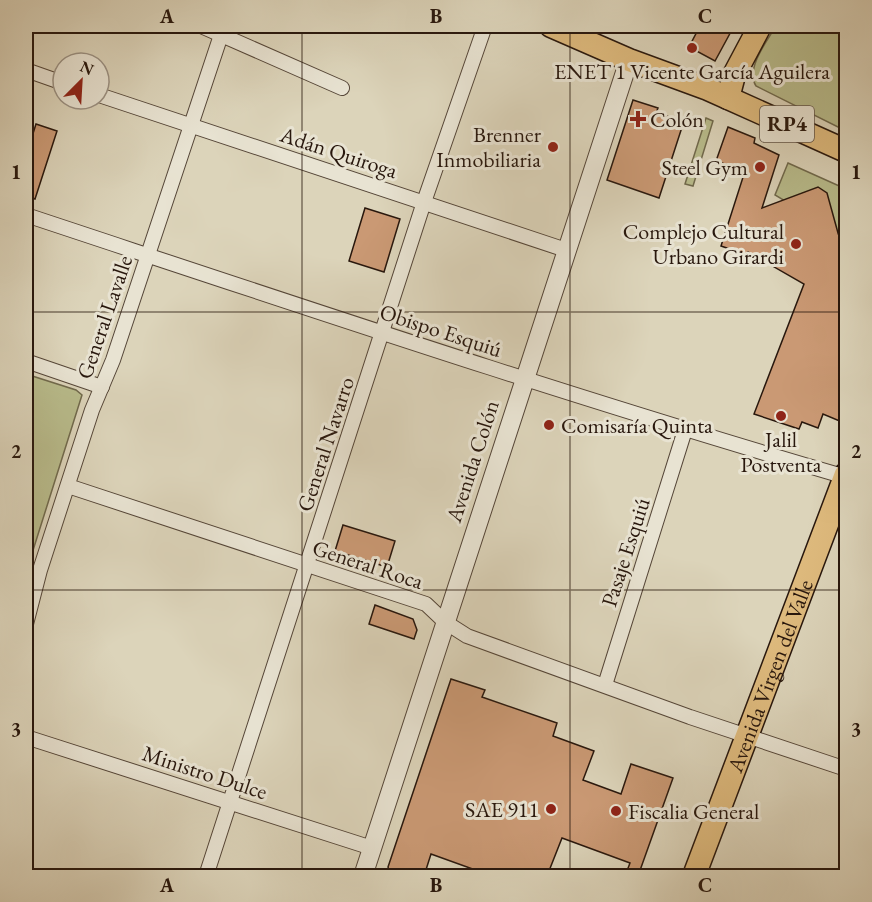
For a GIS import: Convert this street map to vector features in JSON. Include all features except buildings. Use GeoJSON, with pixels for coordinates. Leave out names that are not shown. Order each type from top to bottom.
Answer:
{"type":"FeatureCollection","features":[{"type":"Feature","properties":{"kind":"main road","name":"RP4"},"geometry":{"type":"LineString","coordinates":[[552,26],[628,60],[728,98],[846,151]]}},
{"type":"Feature","properties":{"kind":"main road"},"geometry":{"type":"LineString","coordinates":[[728,98],[734,75],[760,26]]}},
{"type":"Feature","properties":{"kind":"main road","name":"Avenida Virgen del Valle"},"geometry":{"type":"LineString","coordinates":[[694,876],[846,476]]}},
{"type":"Feature","properties":{"kind":"street"},"geometry":{"type":"LineString","coordinates":[[201,26],[223,30],[342,88]]}},
{"type":"Feature","properties":{"kind":"street","name":"General Navarro"},"geometry":{"type":"LineString","coordinates":[[206,876],[424,202],[484,26]]}},
{"type":"Feature","properties":{"kind":"street","name":"General Lavalle"},"geometry":{"type":"LineString","coordinates":[[26,624],[30,588],[68,486],[223,30]]}},
{"type":"Feature","properties":{"kind":"street","name":"Avenida Colón"},"geometry":{"type":"LineString","coordinates":[[363,876],[628,60]]}},
{"type":"Feature","properties":{"kind":"street"},"geometry":{"type":"LineString","coordinates":[[26,70],[51,79]]}},
{"type":"Feature","properties":{"kind":"street","name":"Adán Quiroga"},"geometry":{"type":"LineString","coordinates":[[111,99],[566,250]]}},
{"type":"Feature","properties":{"kind":"street","name":"Obispo Esquiú"},"geometry":{"type":"LineString","coordinates":[[26,214],[524,380],[685,430],[846,476]]}},
{"type":"Feature","properties":{"kind":"street"},"geometry":{"type":"LineString","coordinates":[[26,361],[102,387]]}},
{"type":"Feature","properties":{"kind":"street","name":"Pasaje Esquiú"},"geometry":{"type":"LineString","coordinates":[[604,686],[685,430]]}},
{"type":"Feature","properties":{"kind":"street","name":"General Roca"},"geometry":{"type":"LineString","coordinates":[[68,486],[426,604],[445,622],[467,636],[604,686],[846,769]]}},
{"type":"Feature","properties":{"kind":"street","name":"Ministro Dulce"},"geometry":{"type":"LineString","coordinates":[[26,737],[372,848]]}},
{"type":"Feature","properties":{"kind":"green space"},"geometry":{"type":"Polygon","coordinates":[[[776,26],[846,26],[846,131],[756,86],[753,79],[755,64],[776,26]]]}},
{"type":"Feature","properties":{"kind":"green space"},"geometry":{"type":"Polygon","coordinates":[[[706,118],[713,121],[693,186],[685,184],[706,118]]]}},
{"type":"Feature","properties":{"kind":"green space"},"geometry":{"type":"Polygon","coordinates":[[[788,163],[846,189],[846,218],[838,233],[775,195],[788,163]]]}},
{"type":"Feature","properties":{"kind":"green space"},"geometry":{"type":"Polygon","coordinates":[[[26,374],[76,390],[82,395],[26,570],[26,374]]]}},
{"type":"Feature","properties":{"kind":"place","name":"ENET 1 Vicente García Aguilera"},"geometry":{"type":"Point","coordinates":[692,48]}},
{"type":"Feature","properties":{"kind":"place","name":"Colón"},"geometry":{"type":"Point","coordinates":[638,119]}},
{"type":"Feature","properties":{"kind":"place","name":"Brenner Inmobiliaria"},"geometry":{"type":"Point","coordinates":[553,147]}},
{"type":"Feature","properties":{"kind":"place","name":"Steel Gym"},"geometry":{"type":"Point","coordinates":[760,167]}},
{"type":"Feature","properties":{"kind":"place","name":"Complejo Cultural Urbano Girardi"},"geometry":{"type":"Point","coordinates":[796,244]}},
{"type":"Feature","properties":{"kind":"place","name":"Jalil Postventa"},"geometry":{"type":"Point","coordinates":[781,416]}},
{"type":"Feature","properties":{"kind":"place","name":"Comisaría Quinta"},"geometry":{"type":"Point","coordinates":[549,425]}},
{"type":"Feature","properties":{"kind":"place","name":"SAE 911"},"geometry":{"type":"Point","coordinates":[551,809]}},
{"type":"Feature","properties":{"kind":"place","name":"Fiscalia General"},"geometry":{"type":"Point","coordinates":[616,811]}}]}
